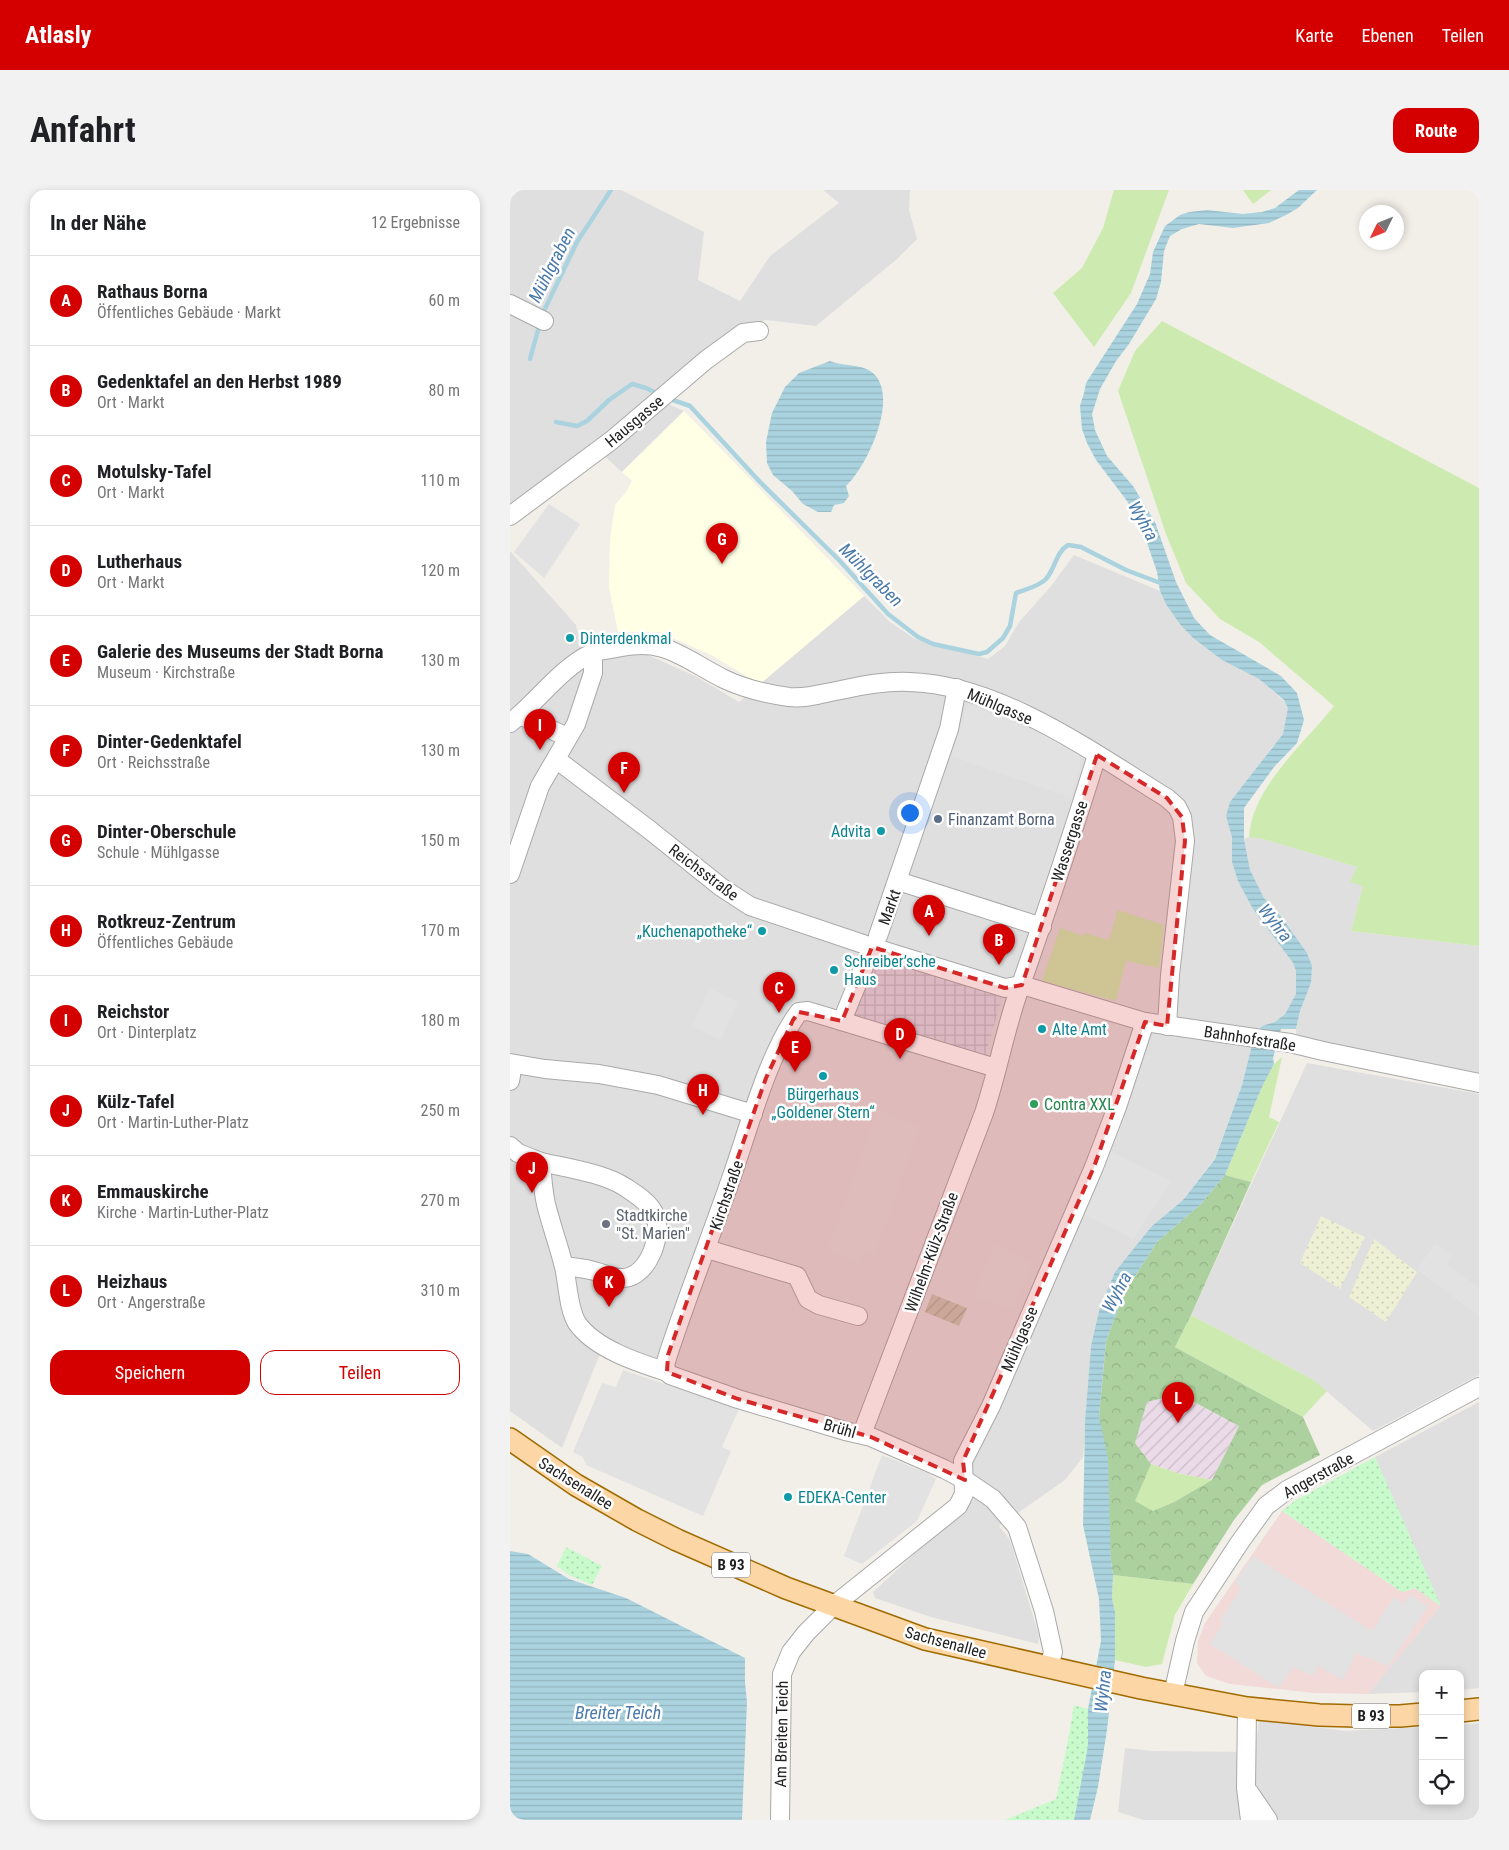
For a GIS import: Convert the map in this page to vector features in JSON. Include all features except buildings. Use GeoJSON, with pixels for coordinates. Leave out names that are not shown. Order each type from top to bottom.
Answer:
{"type":"FeatureCollection","features":[{"type":"Feature","properties":{"kind":"main road","name":"Sachsenallee"},"geometry":{"type":"LineString","coordinates":[[510,1439],[576,1485],[643,1524],[704,1553],[833,1606],[925,1639],[1141,1688],[1247,1708],[1338,1716],[1419,1714]]}},
{"type":"Feature","properties":{"kind":"main road"},"geometry":{"type":"LineString","coordinates":[[1464,1711],[1479,1709]]}},
{"type":"Feature","properties":{"kind":"street"},"geometry":{"type":"LineString","coordinates":[[510,304],[539,319]]}},
{"type":"Feature","properties":{"kind":"street","name":"Hausgasse"},"geometry":{"type":"LineString","coordinates":[[510,516],[606,446],[706,360],[743,333],[759,331]]}},
{"type":"Feature","properties":{"kind":"street","name":"Mühlgasse"},"geometry":{"type":"LineString","coordinates":[[591,653],[650,644],[662,647],[748,689],[772,695],[793,697],[815,696],[890,682],[927,682],[957,688],[994,700],[1073,740],[1167,798],[1177,807],[1182,817],[1185,841],[1170,975],[1167,1026]]}},
{"type":"Feature","properties":{"kind":"street"},"geometry":{"type":"LineString","coordinates":[[510,874],[540,786],[576,724],[593,673],[591,653],[572,666],[515,719],[567,737]]}},
{"type":"Feature","properties":{"kind":"street"},"geometry":{"type":"LineString","coordinates":[[898,881],[948,729],[957,688]]}},
{"type":"Feature","properties":{"kind":"street","name":"Wassergasse"},"geometry":{"type":"LineString","coordinates":[[1042,927],[1097,755]]}},
{"type":"Feature","properties":{"kind":"street","name":"Reichsstraße"},"geometry":{"type":"LineString","coordinates":[[556,759],[721,887],[750,906],[875,941]]}},
{"type":"Feature","properties":{"kind":"street","name":"Markt"},"geometry":{"type":"LineString","coordinates":[[842,1022],[898,881],[1042,927]]}},
{"type":"Feature","properties":{"kind":"street"},"geometry":{"type":"LineString","coordinates":[[842,1022],[996,1068],[1018,994],[1042,927]]}},
{"type":"Feature","properties":{"kind":"street"},"geometry":{"type":"LineString","coordinates":[[875,941],[1005,988],[1022,985]]}},
{"type":"Feature","properties":{"kind":"street","name":"Bahnhofstraße"},"geometry":{"type":"LineString","coordinates":[[1022,985],[1145,1022],[1290,1043],[1479,1083]]}},
{"type":"Feature","properties":{"kind":"street","name":"Kirchstraße"},"geometry":{"type":"LineString","coordinates":[[667,1372],[665,1365],[689,1292],[707,1249],[753,1114],[775,1058],[793,1020],[799,1012],[808,1011],[842,1022]]}},
{"type":"Feature","properties":{"kind":"street","name":"Mühlgasse"},"geometry":{"type":"LineString","coordinates":[[833,1606],[958,1506],[964,1494],[963,1461],[991,1406],[1094,1166],[1117,1107],[1145,1022]]}},
{"type":"Feature","properties":{"kind":"street"},"geometry":{"type":"LineString","coordinates":[[510,1082],[512,1063],[545,1069],[599,1074],[658,1084],[753,1114]]}},
{"type":"Feature","properties":{"kind":"street","name":"Wilhelm-Külz-Straße"},"geometry":{"type":"LineString","coordinates":[[862,1434],[984,1113],[995,1082],[996,1068]]}},
{"type":"Feature","properties":{"kind":"street"},"geometry":{"type":"LineString","coordinates":[[510,1146],[518,1153],[541,1162],[587,1172],[624,1186],[645,1202],[654,1212],[658,1226],[656,1241],[650,1257],[643,1268],[633,1275],[624,1278],[615,1277],[590,1270],[564,1266]]}},
{"type":"Feature","properties":{"kind":"street","name":"Brühl"},"geometry":{"type":"LineString","coordinates":[[541,1162],[546,1202],[564,1266],[572,1310],[577,1322],[587,1333],[603,1345],[636,1362],[667,1372],[670,1376],[738,1399],[845,1431],[862,1434],[899,1448],[965,1480],[992,1499],[1017,1527],[1044,1611],[1053,1652],[1050,1667]]}},
{"type":"Feature","properties":{"kind":"street"},"geometry":{"type":"LineString","coordinates":[[707,1249],[797,1276],[808,1299],[819,1305],[858,1316]]}},
{"type":"Feature","properties":{"kind":"street","name":"Angerstraße"},"geometry":{"type":"LineString","coordinates":[[1173,1694],[1187,1632],[1194,1612],[1266,1506],[1286,1490],[1479,1387]]}},
{"type":"Feature","properties":{"kind":"street","name":"Am Breiten Teich"},"geometry":{"type":"LineString","coordinates":[[780,1820],[782,1674],[791,1652],[806,1633],[833,1606]]}},
{"type":"Feature","properties":{"kind":"street"},"geometry":{"type":"LineString","coordinates":[[1247,1708],[1246,1788],[1250,1820]]}},
{"type":"Feature","properties":{"kind":"street"},"geometry":{"type":"LineString","coordinates":[[1246,1788],[1268,1820]]}},
{"type":"Feature","properties":{"kind":"highlighted area"},"geometry":{"type":"Polygon","coordinates":[[[1097,755],[1167,798],[1182,817],[1185,841],[1167,1026],[1145,1022],[1094,1167],[963,1461],[965,1480],[871,1437],[738,1399],[667,1372],[668,1355],[766,1078],[793,1020],[799,1012],[842,1021],[872,947],[1005,988],[1022,985],[1097,755]]]}},
{"type":"Feature","properties":{"kind":"shaded area"},"geometry":{"type":"Polygon","coordinates":[[[510,190],[621,190],[704,232],[698,280],[740,301],[770,256],[839,203],[823,190],[910,190],[909,210],[917,239],[897,259],[816,326],[766,320],[737,329],[653,397],[684,411],[622,472],[591,444],[545,482],[510,504],[510,190]]]}},
{"type":"Feature","properties":{"kind":"shaded area"},"geometry":{"type":"Polygon","coordinates":[[[684,411],[864,596],[760,684],[711,655],[659,632],[618,632],[609,588],[610,540],[615,505],[632,481],[622,472],[684,411]]]}},
{"type":"Feature","properties":{"kind":"shaded area"},"geometry":{"type":"Polygon","coordinates":[[[549,504],[580,524],[544,578],[514,552],[549,504]]]}},
{"type":"Feature","properties":{"kind":"shaded area"},"geometry":{"type":"Polygon","coordinates":[[[510,551],[576,625],[585,665],[628,653],[648,655],[695,676],[739,702],[864,596],[890,622],[915,639],[988,659],[1005,646],[1019,622],[1052,585],[1074,555],[1160,591],[1179,623],[1222,660],[1259,679],[1287,704],[1289,713],[1283,734],[1271,748],[1226,816],[1233,837],[1232,862],[1253,909],[1293,963],[1296,971],[1296,994],[1285,1014],[1275,1022],[1262,1027],[1254,1037],[1242,1085],[1215,1158],[1183,1200],[1152,1226],[1091,1346],[1083,1457],[1065,1480],[999,1526],[1010,1540],[1039,1636],[1038,1644],[931,1617],[875,1598],[873,1592],[973,1500],[971,1478],[871,1437],[600,1354],[562,1448],[510,1411],[510,551]]]}},
{"type":"Feature","properties":{"kind":"shaded area"},"geometry":{"type":"Polygon","coordinates":[[[968,704],[1068,746],[1080,755],[1080,767],[1071,798],[951,756],[968,704]]]}},
{"type":"Feature","properties":{"kind":"shaded area"},"geometry":{"type":"Polygon","coordinates":[[[1249,837],[1263,839],[1357,867],[1363,886],[1351,931],[1479,946],[1479,1073],[1296,1037],[1300,1011],[1311,983],[1280,915],[1264,898],[1250,870],[1244,839],[1249,837]]]}},
{"type":"Feature","properties":{"kind":"shaded area"},"geometry":{"type":"Polygon","coordinates":[[[864,938],[1005,988],[985,1056],[842,1016],[864,938]]]}},
{"type":"Feature","properties":{"kind":"shaded area"},"geometry":{"type":"Polygon","coordinates":[[[709,988],[738,1002],[721,1040],[691,1026],[709,988]]]}},
{"type":"Feature","properties":{"kind":"shaded area"},"geometry":{"type":"Polygon","coordinates":[[[1307,1063],[1479,1094],[1479,1375],[1373,1431],[1312,1379],[1191,1315],[1307,1063]]]}},
{"type":"Feature","properties":{"kind":"shaded area"},"geometry":{"type":"Polygon","coordinates":[[[877,1111],[920,1127],[874,1255],[863,1251],[859,1263],[828,1251],[877,1111]]]}},
{"type":"Feature","properties":{"kind":"shaded area"},"geometry":{"type":"Polygon","coordinates":[[[1107,1150],[1172,1181],[1133,1240],[1078,1212],[1107,1150]]]}},
{"type":"Feature","properties":{"kind":"shaded area"},"geometry":{"type":"Polygon","coordinates":[[[1321,1216],[1365,1237],[1340,1289],[1300,1263],[1321,1216]]]}},
{"type":"Feature","properties":{"kind":"shaded area"},"geometry":{"type":"Polygon","coordinates":[[[1374,1239],[1417,1272],[1386,1322],[1349,1297],[1374,1239]]]}},
{"type":"Feature","properties":{"kind":"shaded area"},"geometry":{"type":"Polygon","coordinates":[[[1436,1243],[1453,1255],[1447,1264],[1479,1288],[1479,1316],[1416,1269],[1436,1243]]]}},
{"type":"Feature","properties":{"kind":"shaded area"},"geometry":{"type":"Polygon","coordinates":[[[995,1245],[1033,1261],[1012,1311],[974,1295],[995,1245]]]}},
{"type":"Feature","properties":{"kind":"shaded area"},"geometry":{"type":"Polygon","coordinates":[[[932,1294],[967,1308],[959,1326],[925,1312],[932,1294]]]}},
{"type":"Feature","properties":{"kind":"shaded area"},"geometry":{"type":"Polygon","coordinates":[[[623,1370],[739,1409],[722,1447],[731,1451],[703,1516],[586,1465],[583,1457],[573,1452],[602,1383],[616,1387],[623,1370]]]}},
{"type":"Feature","properties":{"kind":"shaded area"},"geometry":{"type":"Polygon","coordinates":[[[1178,1394],[1239,1426],[1212,1480],[1177,1473],[1151,1464],[1135,1443],[1147,1402],[1178,1394]]]}},
{"type":"Feature","properties":{"kind":"shaded area"},"geometry":{"type":"Polygon","coordinates":[[[1479,1402],[1479,1688],[1464,1690],[1464,1670],[1419,1670],[1419,1692],[1368,1694],[1440,1605],[1375,1457],[1479,1402]]]}},
{"type":"Feature","properties":{"kind":"shaded area"},"geometry":{"type":"Polygon","coordinates":[[[882,1455],[927,1473],[936,1479],[917,1521],[862,1564],[844,1556],[882,1455]]]}},
{"type":"Feature","properties":{"kind":"shaded area"},"geometry":{"type":"Polygon","coordinates":[[[1282,1511],[1402,1592],[1415,1588],[1441,1606],[1368,1694],[1314,1693],[1230,1684],[1206,1676],[1197,1663],[1198,1641],[1205,1623],[1282,1511]]]}},
{"type":"Feature","properties":{"kind":"shaded area"},"geometry":{"type":"Polygon","coordinates":[[[1253,1556],[1372,1631],[1394,1597],[1404,1604],[1410,1595],[1428,1606],[1388,1666],[1356,1653],[1343,1680],[1318,1666],[1313,1676],[1293,1667],[1279,1688],[1210,1644],[1223,1623],[1220,1621],[1241,1588],[1235,1583],[1253,1556]]]}},
{"type":"Feature","properties":{"kind":"shaded area"},"geometry":{"type":"Polygon","coordinates":[[[1259,1720],[1346,1731],[1419,1727],[1419,1805],[1464,1805],[1464,1725],[1479,1723],[1479,1820],[1144,1820],[1118,1812],[1125,1748],[1152,1751],[1255,1752],[1259,1720]]]}},
{"type":"Feature","properties":{"kind":"green space"},"geometry":{"type":"Polygon","coordinates":[[[1114,190],[1169,190],[1131,293],[1094,347],[1053,293],[1082,268],[1103,228],[1114,190]]]}},
{"type":"Feature","properties":{"kind":"green space"},"geometry":{"type":"Polygon","coordinates":[[[1243,190],[1271,190],[1253,204],[1243,190]]]}},
{"type":"Feature","properties":{"kind":"green space"},"geometry":{"type":"Polygon","coordinates":[[[1162,321],[1479,488],[1479,946],[1351,931],[1363,886],[1350,882],[1357,867],[1263,839],[1249,837],[1252,819],[1259,801],[1269,784],[1281,767],[1334,706],[1259,642],[1220,619],[1186,583],[1166,534],[1118,391],[1135,351],[1162,321]]]}},
{"type":"Feature","properties":{"kind":"green space"},"geometry":{"type":"Polygon","coordinates":[[[1118,910],[1164,925],[1159,968],[1126,961],[1116,1001],[1042,981],[1060,928],[1084,936],[1085,933],[1109,940],[1118,910]]]}},
{"type":"Feature","properties":{"kind":"green space"},"geometry":{"type":"Polygon","coordinates":[[[1282,1057],[1269,1117],[1279,1122],[1251,1182],[1225,1175],[1262,1087],[1274,1064],[1282,1057]]]}},
{"type":"Feature","properties":{"kind":"green space"},"geometry":{"type":"Polygon","coordinates":[[[1225,1175],[1251,1182],[1175,1347],[1303,1417],[1320,1455],[1262,1485],[1234,1520],[1193,1584],[1113,1575],[1099,1416],[1106,1341],[1124,1293],[1157,1242],[1201,1204],[1225,1175]],[[1179,1394],[1147,1402],[1135,1443],[1151,1464],[1135,1501],[1153,1511],[1174,1502],[1212,1480],[1239,1426],[1179,1394]]]}},
{"type":"Feature","properties":{"kind":"green space"},"geometry":{"type":"Polygon","coordinates":[[[1191,1315],[1312,1379],[1327,1391],[1303,1417],[1175,1347],[1191,1315]]]}},
{"type":"Feature","properties":{"kind":"green space"},"geometry":{"type":"Polygon","coordinates":[[[1375,1457],[1441,1606],[1415,1588],[1402,1592],[1282,1511],[1296,1500],[1375,1457]]]}},
{"type":"Feature","properties":{"kind":"green space"},"geometry":{"type":"Polygon","coordinates":[[[1151,1464],[1177,1473],[1212,1480],[1174,1502],[1153,1511],[1134,1501],[1151,1464]]]}},
{"type":"Feature","properties":{"kind":"green space"},"geometry":{"type":"Polygon","coordinates":[[[566,1547],[602,1566],[592,1585],[569,1575],[557,1566],[566,1547]]]}},
{"type":"Feature","properties":{"kind":"green space"},"geometry":{"type":"Polygon","coordinates":[[[1113,1575],[1193,1584],[1175,1615],[1162,1664],[1146,1667],[1115,1660],[1115,1612],[1112,1598],[1113,1575]]]}},
{"type":"Feature","properties":{"kind":"green space"},"geometry":{"type":"Polygon","coordinates":[[[1074,1705],[1088,1709],[1088,1746],[1074,1820],[1005,1820],[1056,1799],[1074,1705]]]}},
{"type":"Feature","properties":{"kind":"water","name":"Wyhra"},"geometry":{"type":"Polygon","coordinates":[[[1299,190],[1317,190],[1298,208],[1269,223],[1233,228],[1199,224],[1182,229],[1170,236],[1164,251],[1161,282],[1156,299],[1100,389],[1092,414],[1095,430],[1107,456],[1133,486],[1155,522],[1176,582],[1194,618],[1210,635],[1281,676],[1297,693],[1304,720],[1297,743],[1274,767],[1244,808],[1244,839],[1250,870],[1264,898],[1280,915],[1307,953],[1312,966],[1311,983],[1300,1011],[1296,1029],[1281,1029],[1273,1058],[1274,1064],[1262,1087],[1225,1175],[1201,1204],[1157,1242],[1124,1293],[1106,1341],[1099,1416],[1108,1458],[1113,1575],[1112,1598],[1115,1612],[1115,1660],[1107,1730],[1098,1787],[1090,1820],[1074,1820],[1088,1746],[1088,1709],[1101,1641],[1099,1599],[1083,1525],[1085,1422],[1091,1346],[1100,1307],[1115,1272],[1152,1226],[1183,1200],[1215,1159],[1242,1085],[1254,1037],[1262,1026],[1275,1022],[1285,1014],[1296,994],[1296,971],[1293,963],[1253,909],[1238,881],[1232,862],[1232,837],[1226,816],[1230,802],[1283,734],[1288,708],[1284,700],[1259,679],[1222,660],[1192,637],[1179,623],[1160,591],[1157,572],[1143,531],[1127,501],[1096,460],[1087,443],[1082,429],[1080,406],[1086,383],[1137,304],[1150,274],[1153,252],[1165,226],[1180,215],[1189,212],[1207,210],[1243,214],[1262,212],[1275,208],[1299,190]]]}},
{"type":"Feature","properties":{"kind":"water"},"geometry":{"type":"Polygon","coordinates":[[[830,361],[864,368],[874,374],[881,385],[883,399],[882,415],[871,448],[863,464],[846,486],[849,496],[844,503],[834,505],[831,512],[818,512],[803,504],[792,491],[773,475],[767,463],[766,442],[772,413],[785,387],[799,373],[830,361]]]}},
{"type":"Feature","properties":{"kind":"water","name":"Breiter Teich"},"geometry":{"type":"Polygon","coordinates":[[[510,1551],[528,1554],[569,1579],[626,1598],[745,1658],[747,1702],[742,1820],[510,1820],[510,1551]]]}},
{"type":"Feature","properties":{"kind":"waterway","name":"Mühlgraben"},"geometry":{"type":"LineString","coordinates":[[542,315],[577,242],[611,190]]}},
{"type":"Feature","properties":{"kind":"waterway","name":"Mühlgraben"},"geometry":{"type":"LineString","coordinates":[[530,359],[540,323]]}},
{"type":"Feature","properties":{"kind":"waterway","name":"Mühlgraben"},"geometry":{"type":"LineString","coordinates":[[556,422],[577,426],[587,421],[609,400],[632,384],[660,395]]}},
{"type":"Feature","properties":{"kind":"waterway","name":"Mühlgraben"},"geometry":{"type":"LineString","coordinates":[[667,398],[690,406],[760,482],[839,560],[888,614],[918,637],[933,644],[979,654],[987,652],[1003,638],[1010,626],[1016,593],[1043,582],[1052,570],[1058,556],[1068,545],[1081,547],[1126,570],[1163,584]]}},
{"type":"Feature","properties":{"kind":"place","name":"Dinter-Oberschule"},"geometry":{"type":"Point","coordinates":[722,564]}},
{"type":"Feature","properties":{"kind":"place","name":"Dinterdenkmal"},"geometry":{"type":"Point","coordinates":[570,638]}},
{"type":"Feature","properties":{"kind":"place","name":"Reichstor"},"geometry":{"type":"Point","coordinates":[540,750]}},
{"type":"Feature","properties":{"kind":"place","name":"Dinter-Gedenktafel"},"geometry":{"type":"Point","coordinates":[624,793]}},
{"type":"Feature","properties":{"kind":"place","name":"Finanzamt Borna"},"geometry":{"type":"Point","coordinates":[938,819]}},
{"type":"Feature","properties":{"kind":"place","name":"Advita"},"geometry":{"type":"Point","coordinates":[881,831]}},
{"type":"Feature","properties":{"kind":"place","name":"„Kuchenapotheke“"},"geometry":{"type":"Point","coordinates":[762,931]}},
{"type":"Feature","properties":{"kind":"place","name":"Rathaus Borna"},"geometry":{"type":"Point","coordinates":[929,936]}},
{"type":"Feature","properties":{"kind":"place","name":"Gedenktafel an den Herbst 1989"},"geometry":{"type":"Point","coordinates":[999,965]}},
{"type":"Feature","properties":{"kind":"place","name":"Schreiber’sche Haus"},"geometry":{"type":"Point","coordinates":[834,970]}},
{"type":"Feature","properties":{"kind":"place","name":"Motulsky-Tafel"},"geometry":{"type":"Point","coordinates":[779,1013]}},
{"type":"Feature","properties":{"kind":"place","name":"Alte Amt"},"geometry":{"type":"Point","coordinates":[1042,1029]}},
{"type":"Feature","properties":{"kind":"place","name":"Lutherhaus"},"geometry":{"type":"Point","coordinates":[900,1059]}},
{"type":"Feature","properties":{"kind":"place","name":"Galerie des Museums der Stadt Borna"},"geometry":{"type":"Point","coordinates":[795,1072]}},
{"type":"Feature","properties":{"kind":"place","name":"Bürgerhaus „Goldener Stern“"},"geometry":{"type":"Point","coordinates":[823,1076]}},
{"type":"Feature","properties":{"kind":"place","name":"Contra XXL"},"geometry":{"type":"Point","coordinates":[1034,1104]}},
{"type":"Feature","properties":{"kind":"place","name":"Rotkreuz-Zentrum"},"geometry":{"type":"Point","coordinates":[703,1115]}},
{"type":"Feature","properties":{"kind":"place","name":"Külz-Tafel"},"geometry":{"type":"Point","coordinates":[532,1193]}},
{"type":"Feature","properties":{"kind":"place","name":"Stadtkirche \"St. Marien\""},"geometry":{"type":"Point","coordinates":[606,1224]}},
{"type":"Feature","properties":{"kind":"place","name":"Emmauskirche"},"geometry":{"type":"Point","coordinates":[609,1307]}},
{"type":"Feature","properties":{"kind":"place","name":"Heizhaus"},"geometry":{"type":"Point","coordinates":[1178,1423]}},
{"type":"Feature","properties":{"kind":"place","name":"EDEKA-Center"},"geometry":{"type":"Point","coordinates":[788,1497]}}]}
